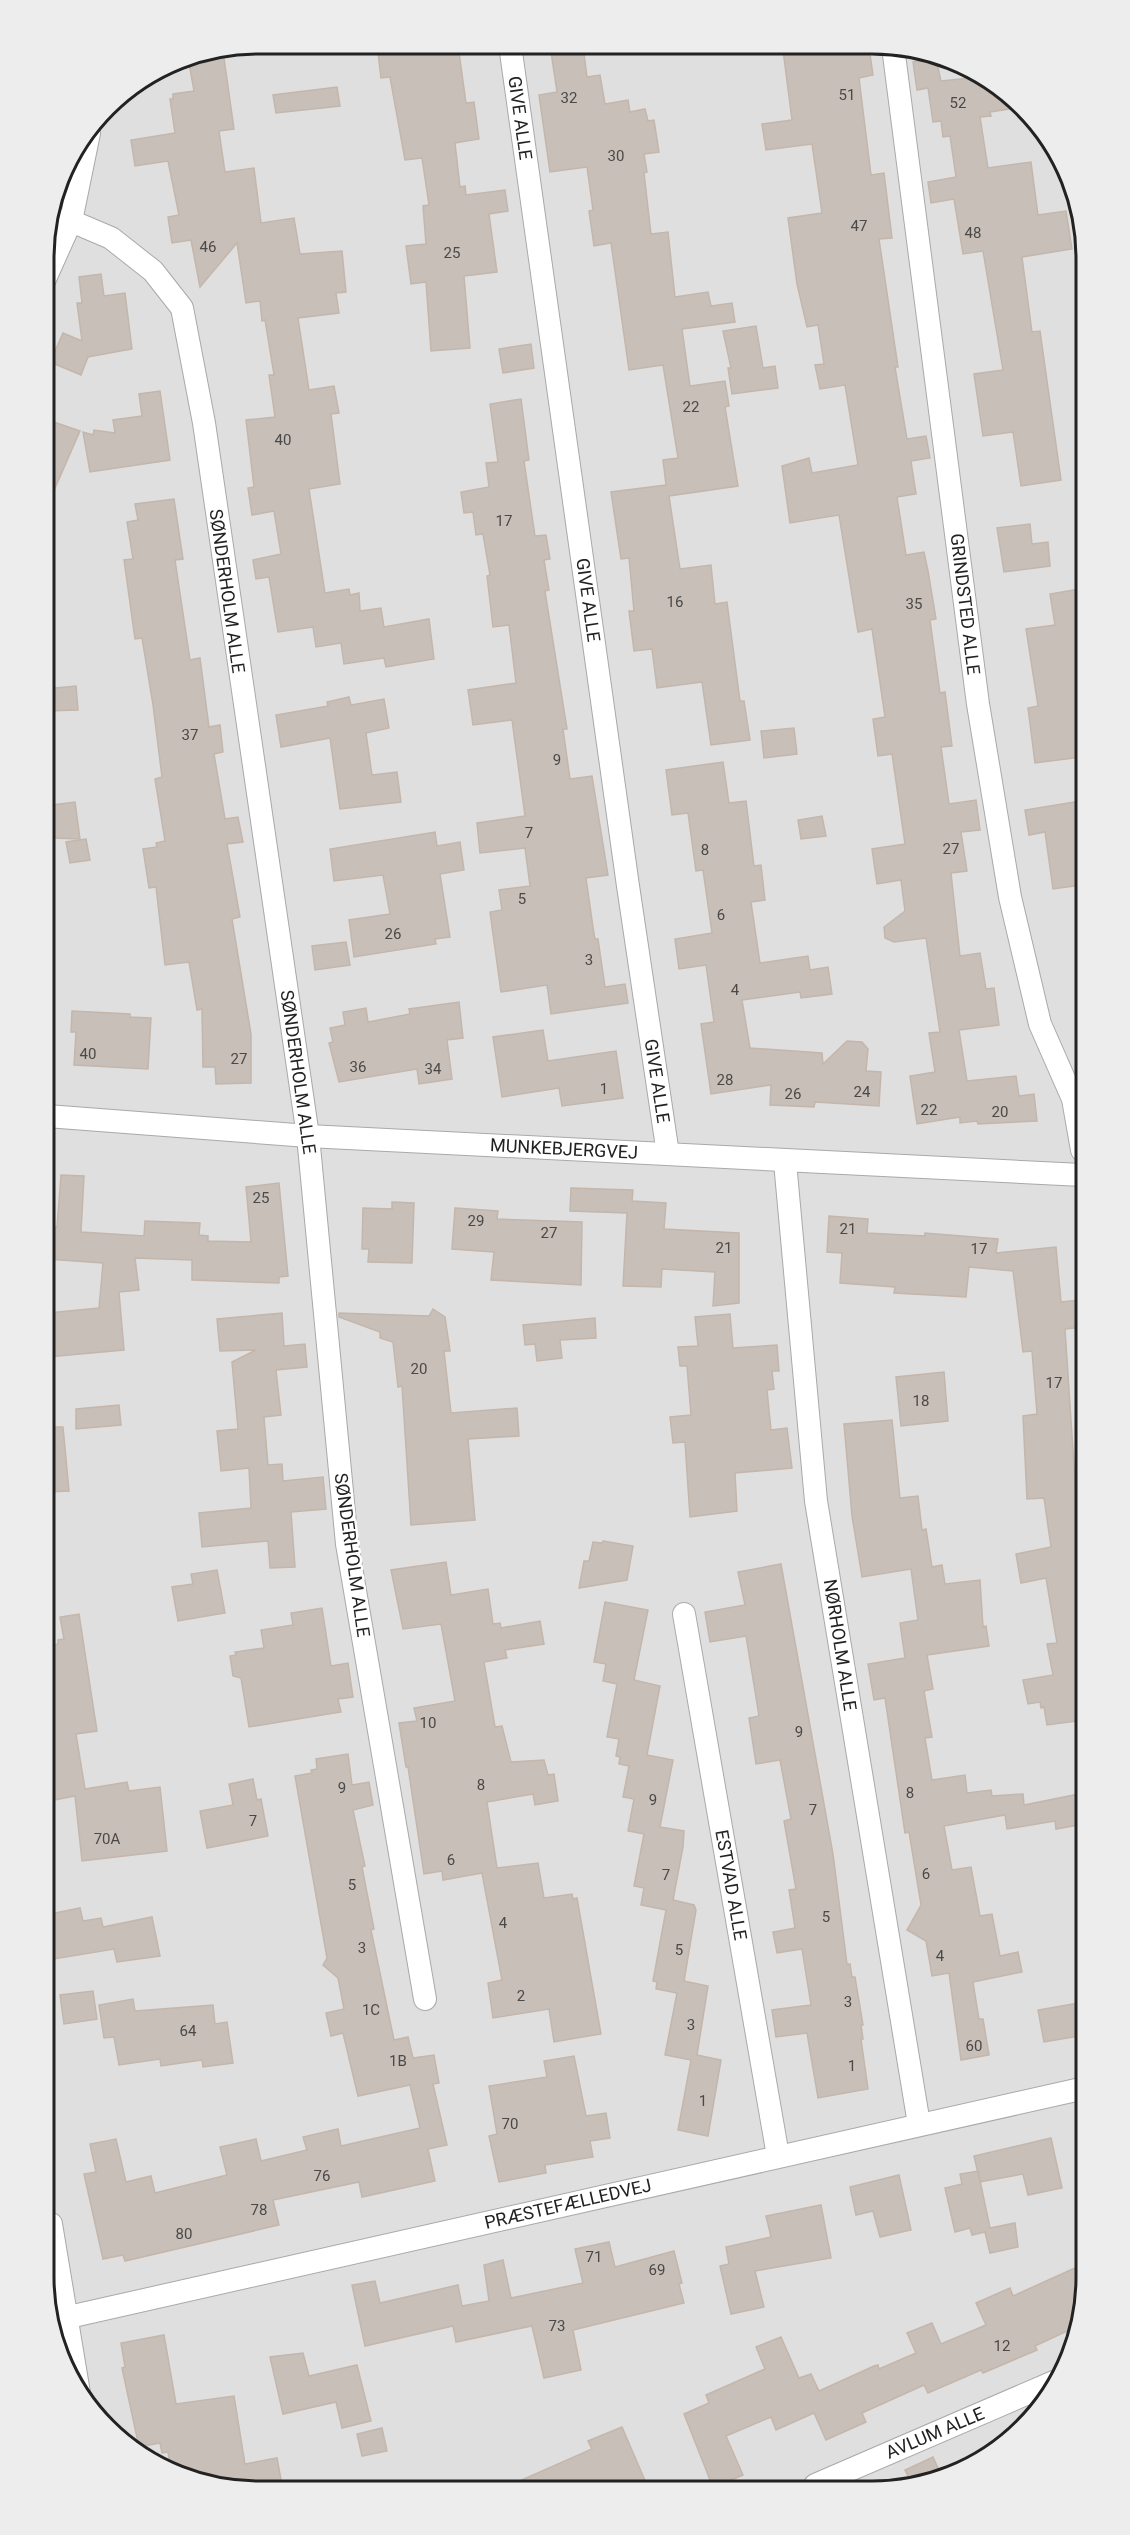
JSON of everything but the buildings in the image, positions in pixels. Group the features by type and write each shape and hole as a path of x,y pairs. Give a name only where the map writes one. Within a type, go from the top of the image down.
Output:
{"street":[{"name":"GIVE ALLE","path":"511,54 668,1154"},
{"name":"GRINDSTED ALLE","path":"894,56 978,704 1010,897 1040,1024 1073,1099 1076,1116"},
{"path":"55,241 82,155"},
{"name":"SØNDERHOLM ALLE","path":"60,220 111,238 153,271 182,308 204,423 308,1136 347,1544 425,1999"},
{"name":"MUNKEBJERGVEJ","path":"54,1117 308,1136 1076,1176"},
{"name":"NØRHOLM ALLE","path":"785,1162 816,1502 919,2124"},
{"name":"ESTVAD ALLE","path":"684,1614 778,2156"},
{"name":"PRÆSTEFÆLLEDVEJ","path":"59,2319 1076,2090"},
{"path":"54,2260 59,2319 65,2341"},
{"name":"AVLUM ALLE","path":"823,2481 1045,2386"}],"shaded area":[{"path":"258,54 872,54 911,58 950,70 974,81 1016,114 1049,156 1069,205 1076,258 1076,2290 1069,2330 1060,2355 1049,2379 1025,2411 996,2439 974,2454 925,2474 872,2481 258,2481 219,2477 168,2460 145,2447 124,2430 105,2411 81,2379 61,2330 54,2277 54,245 61,205 75,168 96,134 105,124 124,105 156,81 193,65 232,56"}]}
